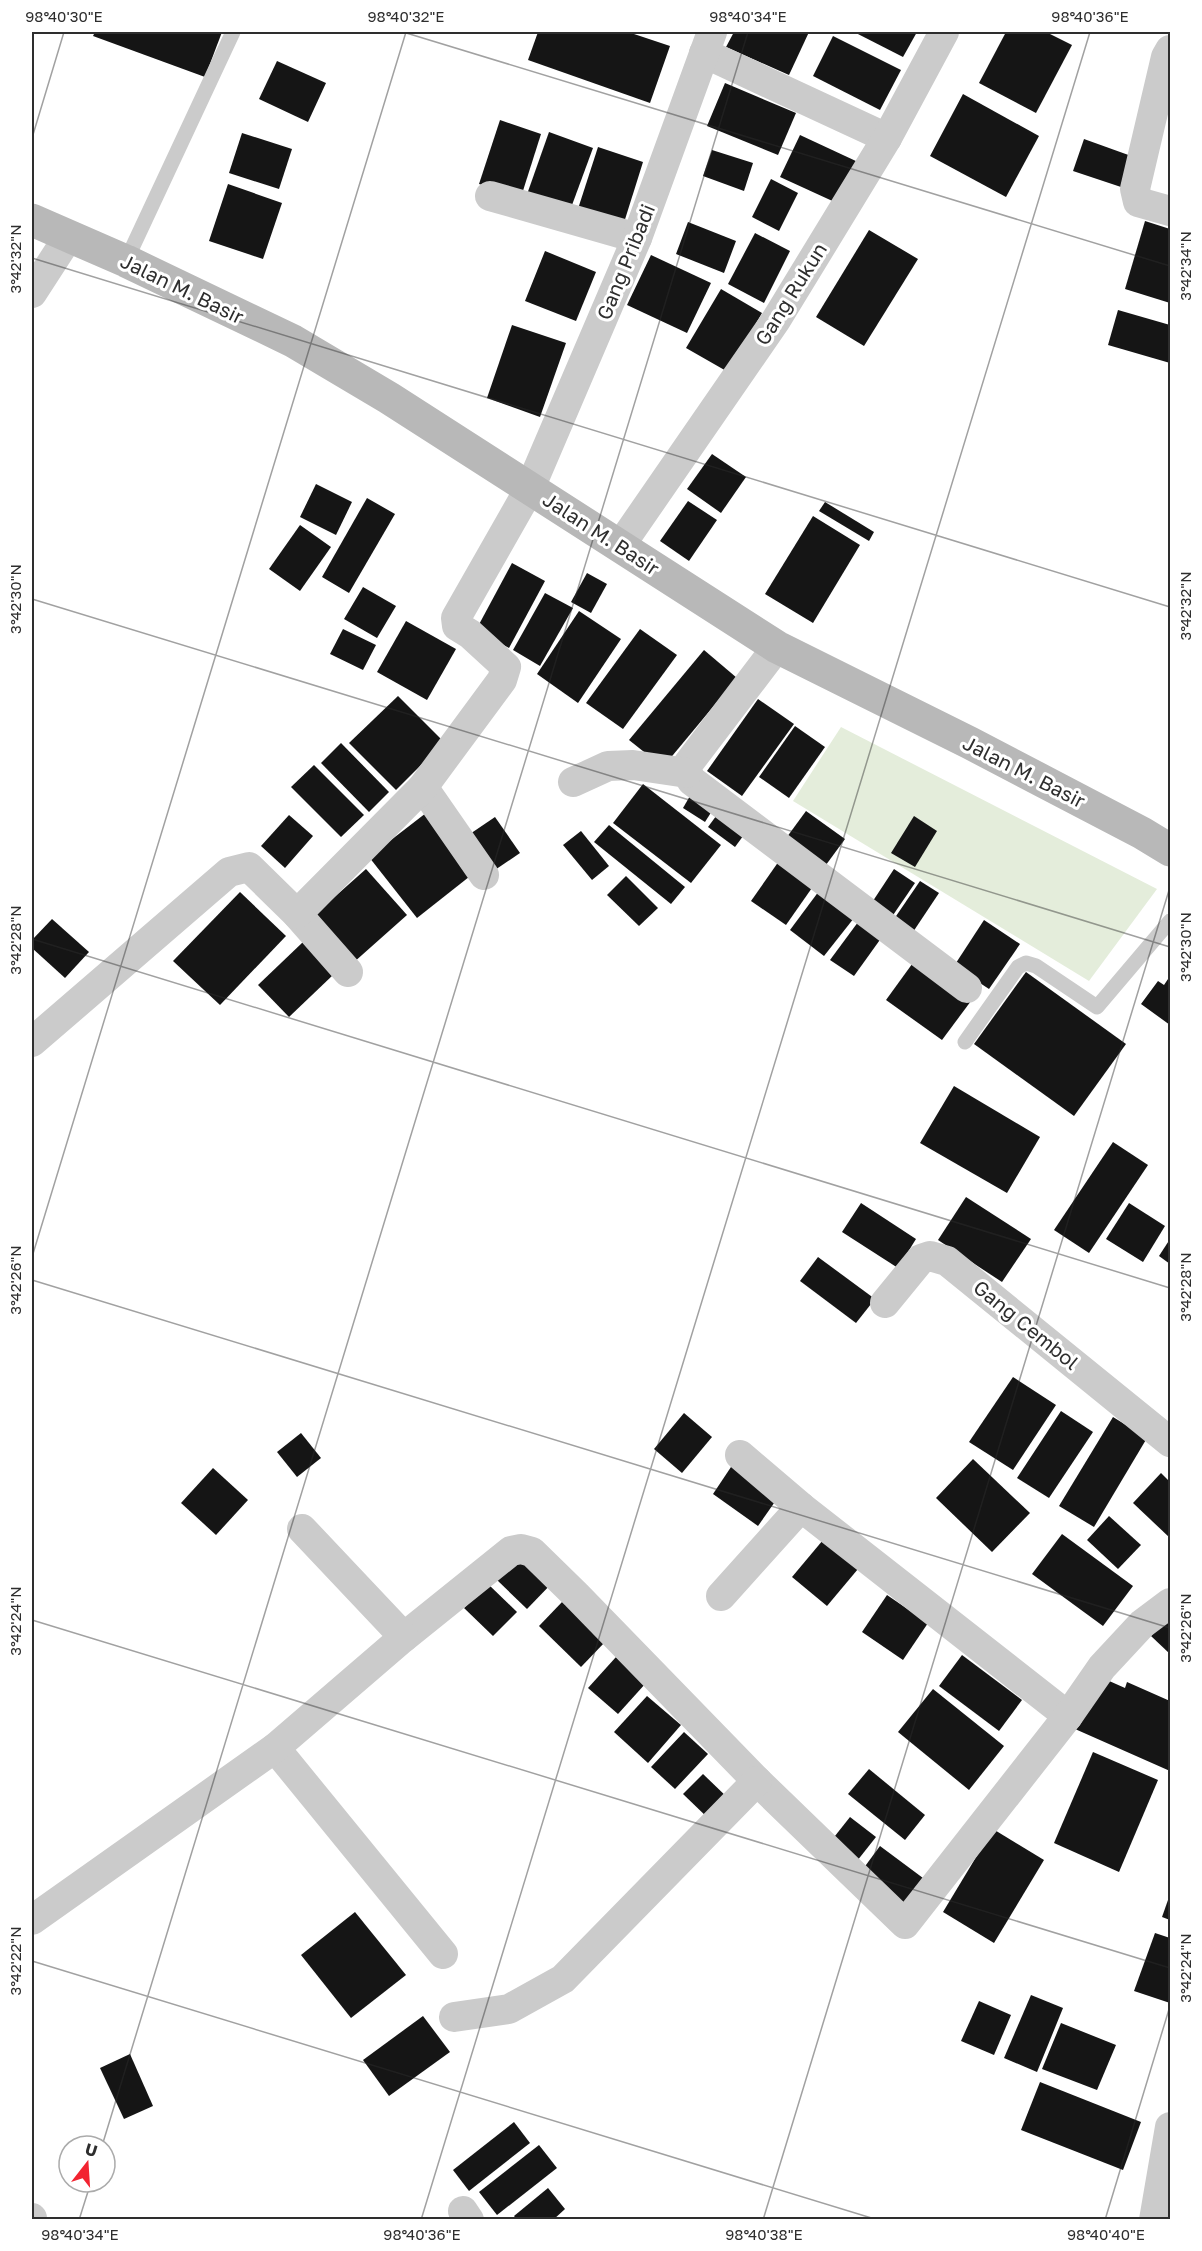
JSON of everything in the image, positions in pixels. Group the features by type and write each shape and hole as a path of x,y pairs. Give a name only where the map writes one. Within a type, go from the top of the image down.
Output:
{"main road":[{"name":"Jalan M. Basir","path":"32,220 126,261 292,341 389,398 777,647 970,743 1170,850"}],"street":[{"name":"Gang Rukun","path":"620,546 776,320 887,138 944,32"},
{"path":"708,42 887,138"},
{"name":"Gang Pribadi","path":"423,787 502,680 506,667 470,634 457,626 456,618 530,488 637,238 708,42"},
{"path":"1170,50 1166,57 1134,189 1138,202 1170,211"},
{"path":"490,196 637,238"},
{"path":"32,292 69,236"},
{"path":"777,647 688,764 687,772 692,781 966,988"},
{"path":"573,782 608,766 633,765 687,772"},
{"path":"297,914 423,787 484,875"},
{"path":"32,1042 229,872 249,867 297,914 348,972"},
{"name":"Gang Cembol","path":"885,1303 921,1259 930,1256 947,1261 1170,1442"},
{"path":"740,1455 801,1507 1068,1716"},
{"path":"721,1596 801,1507"},
{"path":"302,1529 404,1637"},
{"path":"32,1920 275,1748 404,1637 511,1551 521,1549 532,1552 757,1781 905,1924 1068,1716 1102,1667 1142,1624 1170,1603"},
{"path":"275,1748 443,1954"},
{"path":"454,2017 509,2009 563,1979 757,1781"},
{"path":"1154,2220 1170,2127"}],"lane":[{"path":"126,261 233,32"},
{"path":"965,1042 1018,967 1026,963 1036,966 1098,1006 1170,921"}],"green space":[{"path":"841,727 1157,889 1089,981 793,801"}],"building":[{"path":"95,32 222,32 205,77 93,36"},
{"path":"538,32 628,32 670,46 650,103 528,60"},
{"path":"734,32 809,32 789,75 726,47"},
{"path":"854,32 917,32 903,57"},
{"path":"1006,32 1046,32 1072,45 1036,113 979,83"},
{"path":"833,36 901,70 880,110 813,76"},
{"path":"277,61 326,83 308,122 259,99"},
{"path":"725,83 796,113 778,155 707,126"},
{"path":"963,94 1039,136 1006,197 930,156"},
{"path":"500,120 541,134 521,197 479,184"},
{"path":"549,132 593,148 568,216 525,200"},
{"path":"242,133 292,149 279,189 229,173"},
{"path":"800,135 858,162 839,204 780,177"},
{"path":"1084,139 1134,157 1124,188 1073,171"},
{"path":"598,147 643,162 622,229 576,215"},
{"path":"712,150 753,163 744,191 703,176"},
{"path":"771,179 798,193 779,231 752,217"},
{"path":"228,184 282,203 263,259 209,241"},
{"path":"1145,221 1170,229 1170,303 1125,289"},
{"path":"688,222 736,241 724,273 676,254"},
{"path":"869,230 918,259 864,346 816,317"},
{"path":"755,233 790,251 764,303 728,284"},
{"path":"545,251 596,272 576,321 525,301"},
{"path":"651,255 711,283 687,333 627,305"},
{"path":"721,289 762,313 728,372 686,348"},
{"path":"1118,310 1170,325 1170,363 1108,345"},
{"path":"512,325 566,343 540,417 487,398"},
{"path":"712,454 746,477 721,513 687,489"},
{"path":"316,484 352,502 336,535 300,517"},
{"path":"367,498 395,514 349,593 322,577"},
{"path":"688,501 717,520 689,561 660,541"},
{"path":"825,502 874,532 869,541 819,511"},
{"path":"813,516 860,545 813,623 765,594"},
{"path":"300,525 331,547 300,591 269,569"},
{"path":"512,563 545,581 509,648 476,630"},
{"path":"587,573 607,584 591,613 571,602"},
{"path":"363,587 396,606 377,638 344,619"},
{"path":"545,593 573,608 540,666 513,650"},
{"path":"579,611 621,639 578,703 537,674"},
{"path":"406,621 456,649 427,700 377,672"},
{"path":"343,629 376,645 363,670 330,654"},
{"path":"640,629 677,655 623,729 586,703"},
{"path":"704,650 737,678 663,767 629,740"},
{"path":"398,696 444,742 396,790 349,743"},
{"path":"758,699 794,724 742,796 707,771"},
{"path":"795,726 825,747 789,798 759,777"},
{"path":"341,743 389,792 369,812 321,763"},
{"path":"314,765 364,815 341,837 291,787"},
{"path":"643,784 721,845 691,883 613,823"},
{"path":"694,789 717,803 705,822 683,808"},
{"path":"722,808 749,828 735,847 708,827"},
{"path":"806,811 845,839 823,869 784,841"},
{"path":"426,813 474,873 417,918 369,857"},
{"path":"289,815 313,836 285,868 261,846"},
{"path":"914,816 937,831 915,867 891,853"},
{"path":"495,817 520,853 489,874 464,838"},
{"path":"609,825 685,887 671,904 594,842"},
{"path":"581,831 609,866 592,880 563,845"},
{"path":"779,861 814,885 786,925 751,901"},
{"path":"366,869 407,915 353,963 312,917"},
{"path":"894,869 915,883 889,921 869,907"},
{"path":"626,876 658,908 639,926 607,895"},
{"path":"920,881 939,893 911,935 892,922"},
{"path":"819,891 854,918 824,956 790,930"},
{"path":"240,892 286,936 220,1005 173,961"},
{"path":"864,914 887,930 854,976 830,960"},
{"path":"52,919 89,952 65,978 32,948 32,940"},
{"path":"984,920 1020,944 989,989 954,966"},
{"path":"303,942 333,975 289,1017 258,985"},
{"path":"915,960 971,1001 942,1040 886,1000"},
{"path":"1026,972 1126,1044 1074,1116 974,1044"},
{"path":"1170,976 1170,1025 1141,1004 1158,981 1164,985"},
{"path":"954,1086 1040,1137 1007,1193 920,1143"},
{"path":"1113,1142 1148,1165 1089,1253 1054,1230"},
{"path":"966,1197 1031,1239 1002,1282 938,1240"},
{"path":"861,1203 916,1239 898,1268 842,1232"},
{"path":"1129,1203 1165,1226 1143,1262 1106,1239"},
{"path":"1170,1239 1170,1264 1159,1256"},
{"path":"818,1257 875,1299 856,1323 800,1281"},
{"path":"1013,1377 1056,1405 1013,1470 969,1442"},
{"path":"1061,1411 1093,1432 1049,1498 1017,1478"},
{"path":"684,1413 712,1437 682,1473 654,1449"},
{"path":"1113,1417 1147,1438 1094,1527 1059,1506"},
{"path":"301,1433 321,1458 297,1477 277,1452"},
{"path":"973,1459 1030,1513 992,1552 936,1498"},
{"path":"733,1464 779,1496 758,1526 713,1494"},
{"path":"213,1468 248,1500 216,1535 181,1503"},
{"path":"1161,1473 1170,1482 1170,1538 1133,1503"},
{"path":"1109,1516 1141,1545 1118,1569 1087,1540"},
{"path":"1062,1534 1133,1586 1103,1626 1032,1574"},
{"path":"823,1540 858,1569 827,1606 792,1577"},
{"path":"526,1551 555,1580 527,1609 497,1580"},
{"path":"488,1584 517,1612 493,1636 464,1608"},
{"path":"887,1595 928,1623 903,1660 862,1632"},
{"path":"563,1601 605,1642 581,1667 539,1626"},
{"path":"1170,1615 1170,1654 1151,1636"},
{"path":"962,1655 1022,1700 999,1731 939,1686"},
{"path":"616,1657 646,1683 618,1714 588,1688"},
{"path":"1098,1676 1125,1688 1127,1682 1170,1701 1170,1771 1075,1729"},
{"path":"933,1689 1004,1746 969,1790 898,1732"},
{"path":"647,1696 681,1725 648,1763 614,1732"},
{"path":"684,1732 708,1754 675,1789 651,1767"},
{"path":"1093,1752 1158,1780 1119,1872 1054,1843"},
{"path":"869,1769 925,1815 905,1840 848,1794"},
{"path":"703,1774 730,1800 710,1820 683,1794"},
{"path":"850,1817 876,1837 857,1861 831,1841"},
{"path":"993,1829 1044,1860 994,1943 943,1912"},
{"path":"880,1846 927,1881 906,1908 860,1873"},
{"path":"1168,1900 1170,1901 1170,1920 1162,1917"},
{"path":"355,1912 406,1975 351,2018 301,1955"},
{"path":"1155,1933 1170,1938 1170,2003 1134,1991"},
{"path":"1031,1995 1063,2008 1037,2072 1004,2058"},
{"path":"979,2001 1011,2015 994,2055 961,2041"},
{"path":"423,2016 450,2052 389,2096 363,2060"},
{"path":"1061,2023 1116,2045 1097,2090 1042,2069"},
{"path":"130,2054 153,2106 124,2119 100,2068"},
{"path":"1040,2082 1141,2122 1123,2170 1021,2130"},
{"path":"514,2122 530,2143 469,2191 453,2170"},
{"path":"539,2145 557,2168 497,2215 479,2192"},
{"path":"548,2188 565,2209 553,2220 517,2220 514,2216"}]}
